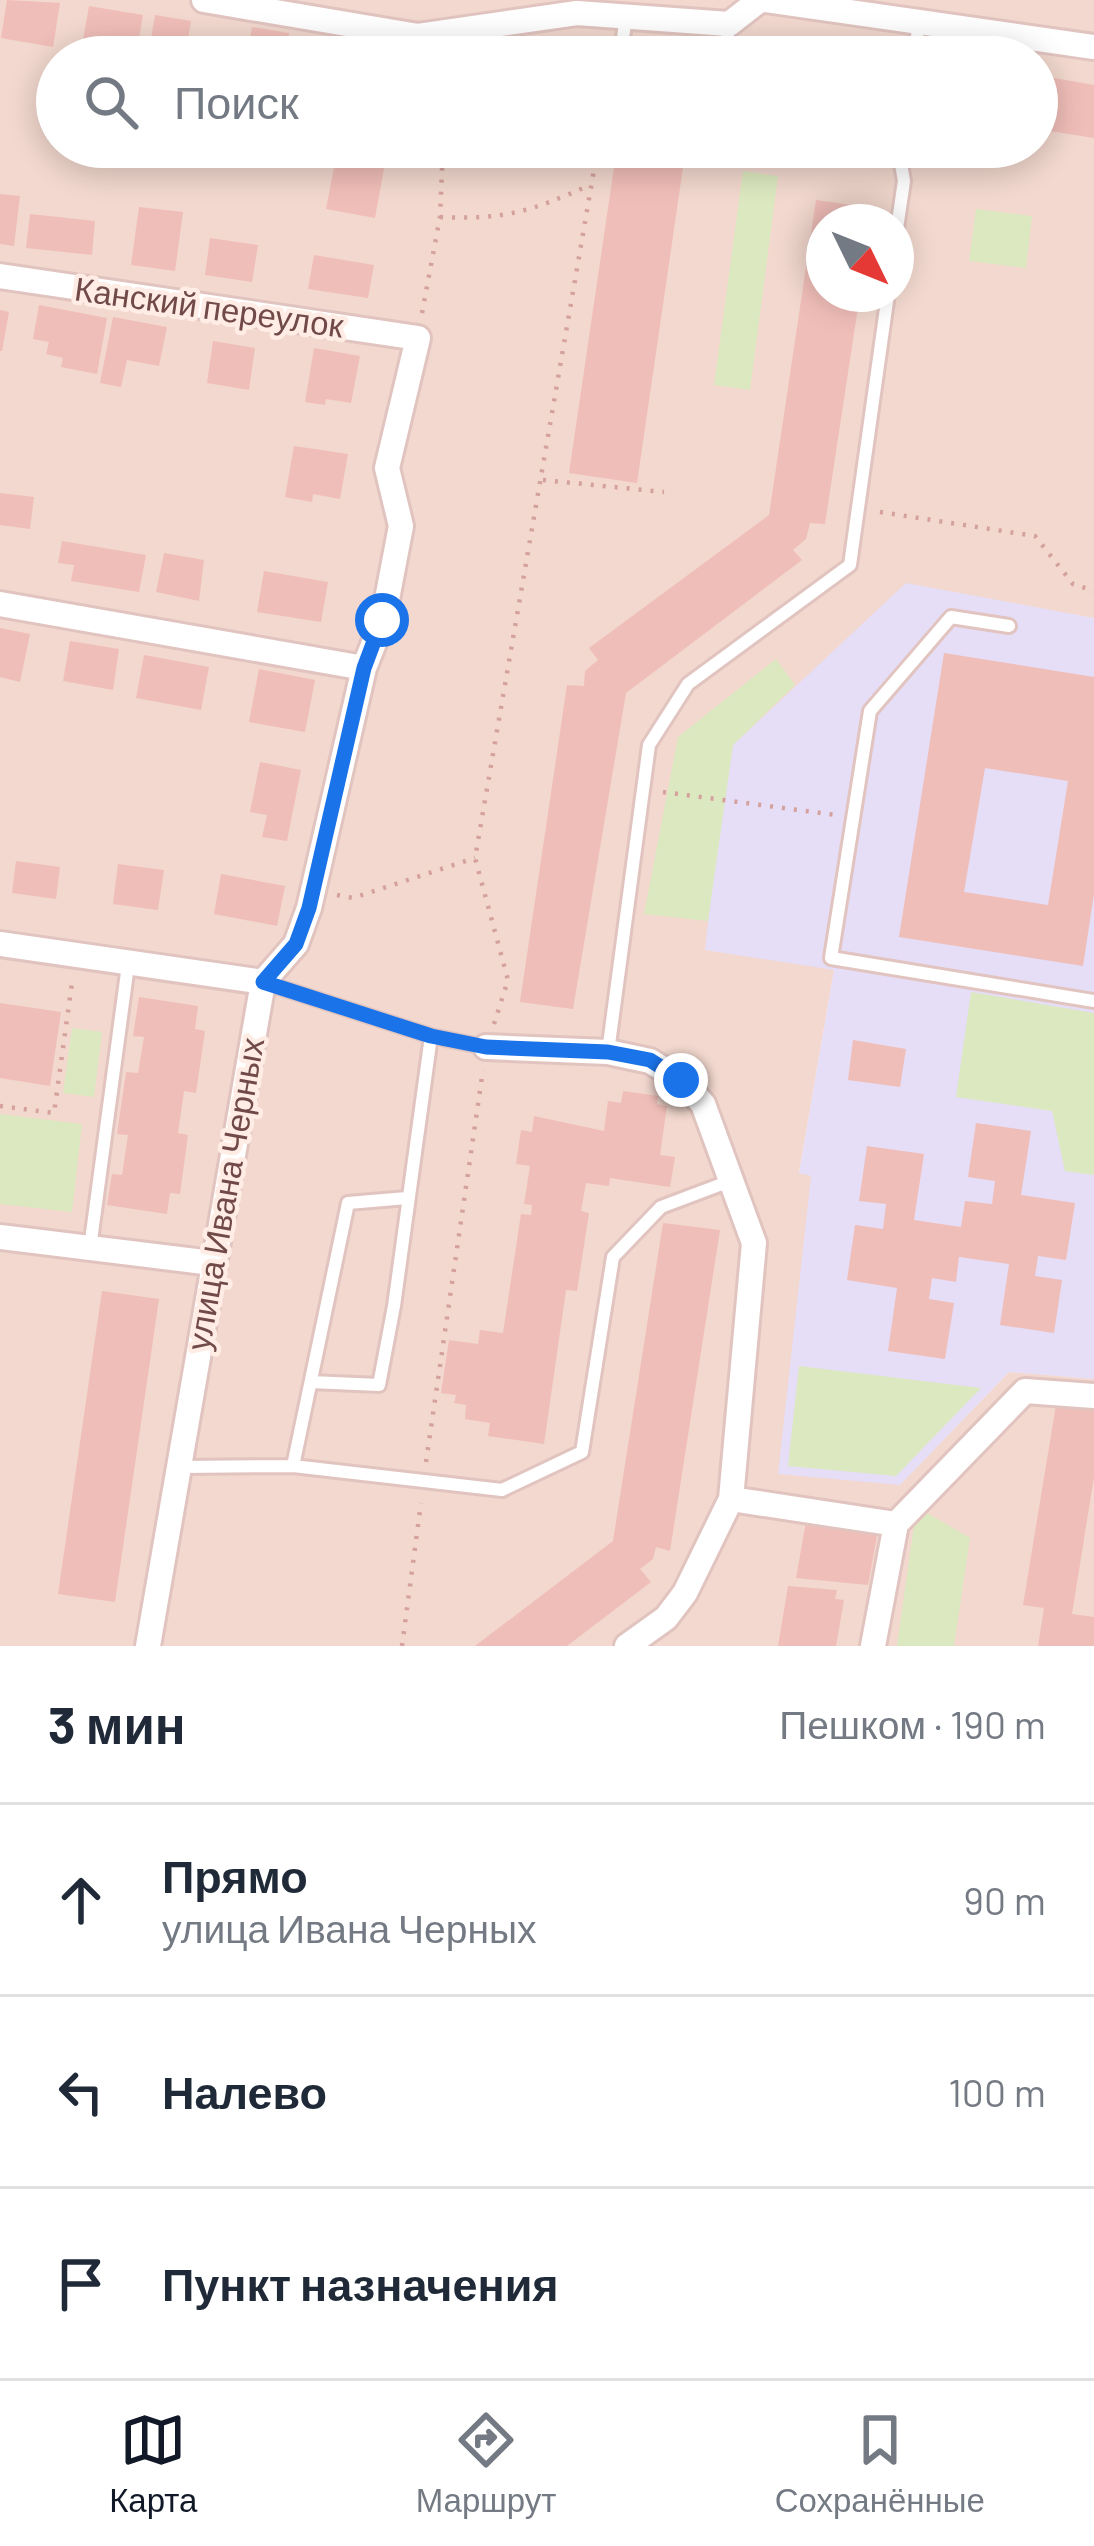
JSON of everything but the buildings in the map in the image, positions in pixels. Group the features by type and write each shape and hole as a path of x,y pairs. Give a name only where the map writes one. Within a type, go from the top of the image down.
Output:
{"street":[{"path":"204,0 418,36 575,6 626,16 729,24 763,0 1014,36"},
{"path":"1058,42 1094,47"},
{"name":"Канский переулок","path":"0,276 418,338"},
{"name":"улица Ивана Черных","path":"148,1646 263,982 296,944 313,891 364,668 382,620 401,526 387,468 418,338"},
{"path":"0,604 364,668"},
{"path":"0,944 263,982"},
{"path":"486,1047 608,1052 650,1060 681,1080 703,1105 754,1243 731,1499 685,1593 666,1618 627,1646"},
{"path":"0,1237 212,1263"},
{"path":"873,1646 896,1524 1024,1390 1094,1396"},
{"path":"731,1499 896,1524"}],"lane":[{"path":"623,36 626,16"},
{"path":"918,36 920,23"},
{"path":"728,36 729,24"},
{"path":"901,204 902,168"},
{"path":"608,1052 649,745 688,684 850,565 885,312"},
{"path":"1009,626 951,617 871,712 831,958 1094,1001"},
{"path":"90,1248 128,965"},
{"path":"263,982 431,1036 486,1047"},
{"path":"311,1382 380,1385 431,1036"},
{"path":"177,1467 293,1466 502,1490 581,1451 613,1257 661,1207 732,1180"},
{"path":"293,1466 348,1203 407,1198"}],"path":[{"path":"418,338 440,217 442,168"},
{"path":"403,1646 486,1047 508,980 475,858 595,168"},
{"path":"440,217 491,220 546,205 592,185"},
{"path":"543,480 664,492"},
{"path":"858,508 1035,536 1073,584 1094,591"},
{"path":"643,790 854,817"},
{"path":"313,891 353,898 475,858"},
{"path":"0,1106 54,1113 76,956"}],"shaded area":[{"path":"0,0 1094,0 1094,618 906,584 705,949 834,969 799,1172 811,1175 900,1485 1009,1372 1094,1379 1094,1646 0,1646"},
{"path":"906,583 1094,618 1094,1379 1009,1372 900,1485 778,1474 811,1176 799,1173 834,970 705,950 733,745"}],"green space":[{"path":"743,171 778,176 750,390 714,385"},
{"path":"976,209 1032,216 1026,268 969,261"},
{"path":"776,659 795,685 733,745 708,921 644,914 678,737"},
{"path":"971,992 1094,1013 1094,1175 1065,1171 1052,1111 956,1097"},
{"path":"72,1028 102,1032 94,1097 63,1093"},
{"path":"0,1114 82,1124 72,1212 0,1204"},
{"path":"799,1366 981,1388 896,1476 788,1466"},
{"path":"922,1510 970,1538 954,1646 897,1646 914,1525"}],"route":[{"path":"382,620 364,668 309,908 296,944 263,982 431,1036 486,1047 608,1052 650,1060 681,1080"}]}
